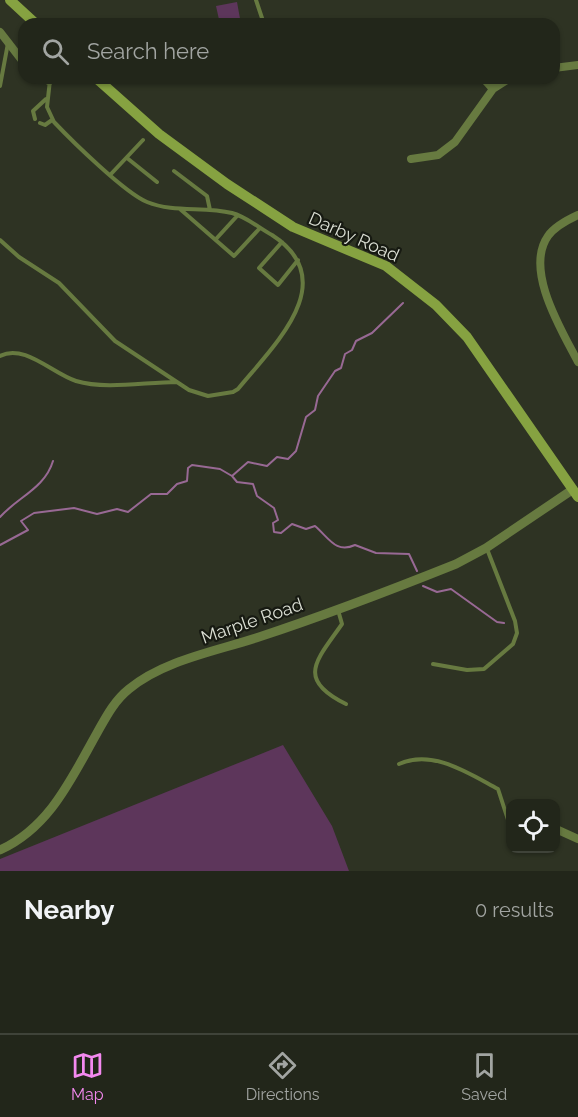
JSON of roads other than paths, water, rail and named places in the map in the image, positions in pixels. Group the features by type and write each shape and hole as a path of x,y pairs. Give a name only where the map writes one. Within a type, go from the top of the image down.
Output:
{"main road":[{"path":"10,0 30,18"},
{"name":"Darby Road","path":"103,84 159,134 227,184 293,227 386,266 436,305 467,337 575,493"}],"street":[{"path":"0,32 18,55"},
{"path":"560,67 578,65"},
{"path":"488,84 493,89"},
{"path":"411,159 438,155 455,142 493,89 501,84"},
{"path":"578,215 560,224 547,237 539,275 562,332 578,362"},
{"name":"Marple Road","path":"0,850 22,838 47,815 67,787 112,708 129,689 166,668 338,609 456,564 575,493"},
{"path":"560,831 578,839"}],"lane":[{"path":"256,0 262,18"},
{"path":"0,86 8,42"},
{"path":"0,240 59,283 115,341 189,390 208,396 233,392 238,388 291,320 303,284 298,259 282,242 238,215 180,208 144,200 111,174 53,119 47,98 49,84"},
{"path":"35,119 33,111 47,98"},
{"path":"40,123 45,125 53,119"},
{"path":"111,174 143,140"},
{"path":"127,158 157,182"},
{"path":"174,171 207,196 210,210"},
{"path":"180,208 234,256 260,228"},
{"path":"216,239 238,215"},
{"path":"282,242 259,268 278,285 298,259"},
{"path":"0,356 11,352 24,355 61,375 91,384 178,382"},
{"path":"433,664 467,670 484,669 513,644 517,633 515,621 486,548"},
{"path":"338,609 342,624 316,664 315,676 321,690 346,704"},
{"path":"399,764 409,760 430,758 468,772 498,789 506,814"}],"waterway":[{"path":"0,545 28,530 21,521 34,513 74,508 97,514 117,509 128,512 151,494 167,494 177,484 187,481 188,468 192,465 220,469 232,476 248,462 267,466 277,457 288,459 296,451 306,417 315,410 318,396 335,371 341,368 345,354 352,350 356,341 372,333 403,303"},
{"path":"0,517 44,478 53,461"},
{"path":"232,476 237,482 253,484 257,496 274,508 278,520 273,523 274,532 281,533 292,524 306,529 315,526 329,540 343,548 355,545 376,553 409,554 417,571"},
{"path":"423,586 437,592 451,589 497,622 504,623"}]}
